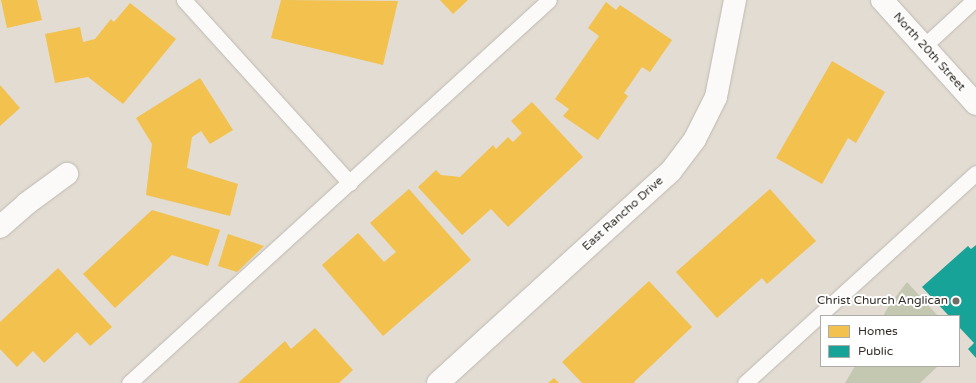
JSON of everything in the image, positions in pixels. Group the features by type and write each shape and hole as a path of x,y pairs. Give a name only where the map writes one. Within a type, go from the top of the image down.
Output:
{"street":[{"name":"East Rancho Drive","path":"438,383 671,171 695,139 716,97 735,0"},
{"name":"North 20th Street","path":"882,0 976,104"},
{"path":"0,227 26,204 67,174"}],"lane":[{"path":"184,0 350,183"},
{"path":"129,383 549,0"},
{"path":"924,46 974,0"},
{"path":"745,383 976,173"}],"green space":[{"path":"907,282 937,315 884,315"},
{"path":"854,367 937,367 920,383 845,383"}],"building: Homes":[{"path":"1,0 37,0 42,20 7,28"},
{"path":"281,0 398,1 383,65 271,38"},
{"path":"440,0 468,0 453,14"},
{"path":"606,2 616,10 620,5 672,40 650,72 642,67 624,93 628,96 598,140 563,116 569,109 555,99 599,36 588,28"},
{"path":"130,3 176,39 123,104 88,77 55,83 45,34 80,27 83,42 95,39 111,19 114,22"},
{"path":"832,61 885,92 856,143 848,138 822,184 776,158"},
{"path":"200,78 233,130 210,144 201,131 192,137 187,168 238,184 230,216 146,195 152,144 136,118"},
{"path":"0,85 20,108 0,126"},
{"path":"532,102 583,157 508,227 491,209 462,235 418,187 436,170 441,175 460,177 493,145 496,149 508,137 513,142 522,133 511,121"},
{"path":"409,189 471,260 383,336 322,265 358,233 384,262 396,252 370,223"},
{"path":"770,189 816,241 767,284 762,278 717,318 676,272"},
{"path":"152,210 220,230 208,266 172,255 115,308 83,274"},
{"path":"228,234 264,246 237,272 218,266"},
{"path":"58,268 112,327 90,346 77,332 44,363 33,351 17,367 0,349 0,322"},
{"path":"649,281 692,327 634,382 635,383 582,383 562,362"},
{"path":"315,328 353,370 339,383 238,383 285,341 291,349"},
{"path":"554,378 559,383 548,383"}],"building: Public":[{"name":"Christ Church Anglican","path":"976,245 976,358 968,349 974,343 960,328 960,315 948,315 922,287 968,246 971,249"}],"place":[{"name":"Christ Church Anglican","path":"956,301"}]}
